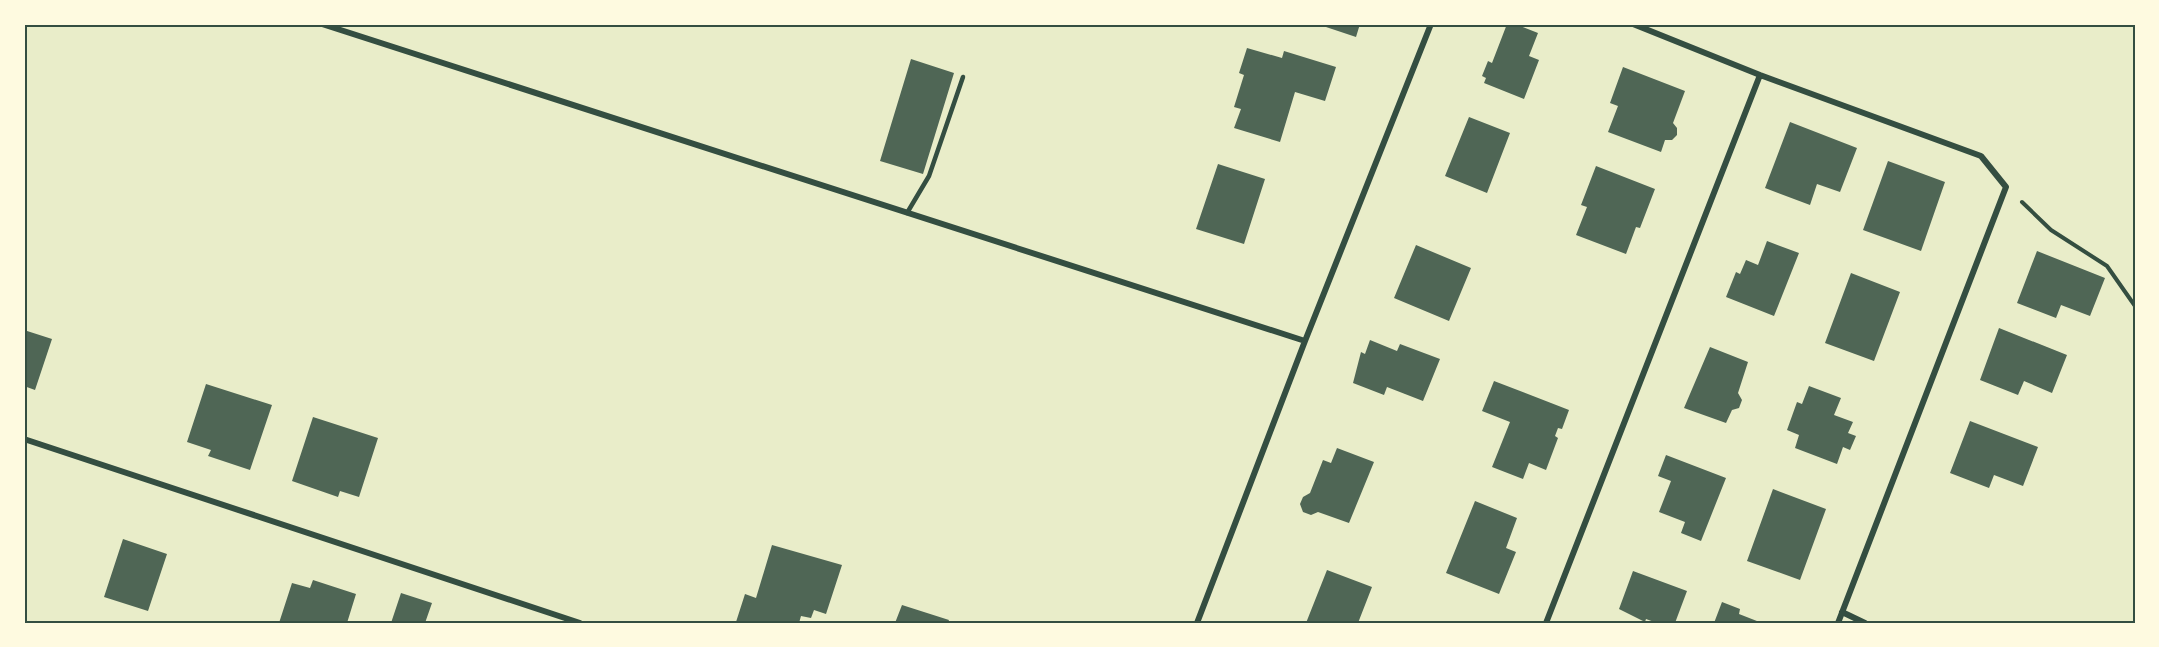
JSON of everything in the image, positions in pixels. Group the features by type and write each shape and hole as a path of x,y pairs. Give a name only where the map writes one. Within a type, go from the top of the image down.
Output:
{"street":[{"path":"322,24 1305,341"},
{"path":"1197,623 1305,341 1431,24"},
{"path":"1633,24 1760,75 1981,156 2006,187 1838,623"},
{"path":"1546,623 1760,75"},
{"path":"24,439 580,623"},
{"path":"1842,612 1865,623"}],"lane":[{"path":"907,213 929,176 963,77"}],"path":[{"path":"2006,187 2051,230 2107,266 2135,306"}],"building":[{"path":"1317,24 1360,24 1356,37"},
{"path":"1507,24 1515,24 1538,33 1529,56 1539,60 1524,99 1484,83 1486,78 1482,76 1488,61 1492,63"},
{"path":"1247,48 1282,58 1284,51 1336,67 1325,101 1295,92 1280,142 1234,128 1241,109 1234,107 1244,75 1239,73"},
{"path":"911,59 954,73 923,174 880,161"},
{"path":"1623,67 1685,91 1673,123 1677,128 1677,135 1672,140 1665,140 1661,152 1608,132 1618,106 1610,103"},
{"path":"1469,117 1510,133 1487,193 1445,176"},
{"path":"1790,122 1857,148 1840,192 1817,184 1810,205 1765,188"},
{"path":"1888,161 1945,182 1921,251 1863,230"},
{"path":"1218,164 1265,179 1244,244 1196,229"},
{"path":"1596,166 1655,189 1640,228 1636,227 1626,254 1576,235 1587,207 1581,205"},
{"path":"1767,241 1799,253 1774,316 1726,297 1736,272 1740,274 1746,260 1758,265"},
{"path":"1416,245 1471,268 1449,321 1394,298"},
{"path":"2037,251 2105,278 2090,316 2061,305 2056,318 2017,303"},
{"path":"1851,273 1900,292 1874,361 1825,343"},
{"path":"1999,328 2067,355 2052,393 2024,381 2018,395 1980,380"},
{"path":"24,330 52,339 35,390 24,386"},
{"path":"1370,340 1397,351 1400,344 1440,359 1423,401 1387,387 1384,395 1353,383 1361,352 1365,354"},
{"path":"1710,347 1748,362 1738,393 1742,400 1739,408 1732,410 1726,423 1684,408"},
{"path":"1494,381 1569,410 1562,429 1558,428 1555,436 1558,438 1546,470 1529,463 1523,479 1492,467 1510,422 1482,411"},
{"path":"206,384 272,405 250,470 208,456 211,450 187,442"},
{"path":"1809,386 1841,398 1834,415 1853,422 1848,433 1856,436 1850,450 1843,447 1837,464 1795,448 1799,435 1787,430 1797,402 1802,404"},
{"path":"313,417 378,438 359,497 340,491 338,497 292,481"},
{"path":"1970,421 2038,447 2023,486 1994,475 1989,488 1950,473"},
{"path":"1337,448 1374,462 1349,523 1318,512 1311,515 1303,512 1300,504 1303,497 1310,493 1323,460 1331,463"},
{"path":"1666,455 1726,478 1701,541 1681,533 1685,522 1659,512 1671,481 1658,476"},
{"path":"1773,489 1826,509 1800,580 1747,561"},
{"path":"1475,501 1517,518 1506,548 1516,552 1499,594 1446,573"},
{"path":"123,539 167,554 148,611 104,597"},
{"path":"772,545 842,565 826,614 814,610 811,618 801,616 799,623 736,622 745,594 756,598"},
{"path":"1327,570 1372,587 1358,623 1306,623"},
{"path":"1633,571 1687,591 1675,623 1657,623 1646,619 1645,622 1619,609"},
{"path":"313,580 356,594 347,623 279,623 292,583 310,588"},
{"path":"401,593 432,603 425,623 391,623"},
{"path":"1722,602 1740,609 1739,614 1762,623 1714,623"},
{"path":"902,605 949,620 948,623 895,623"}]}
